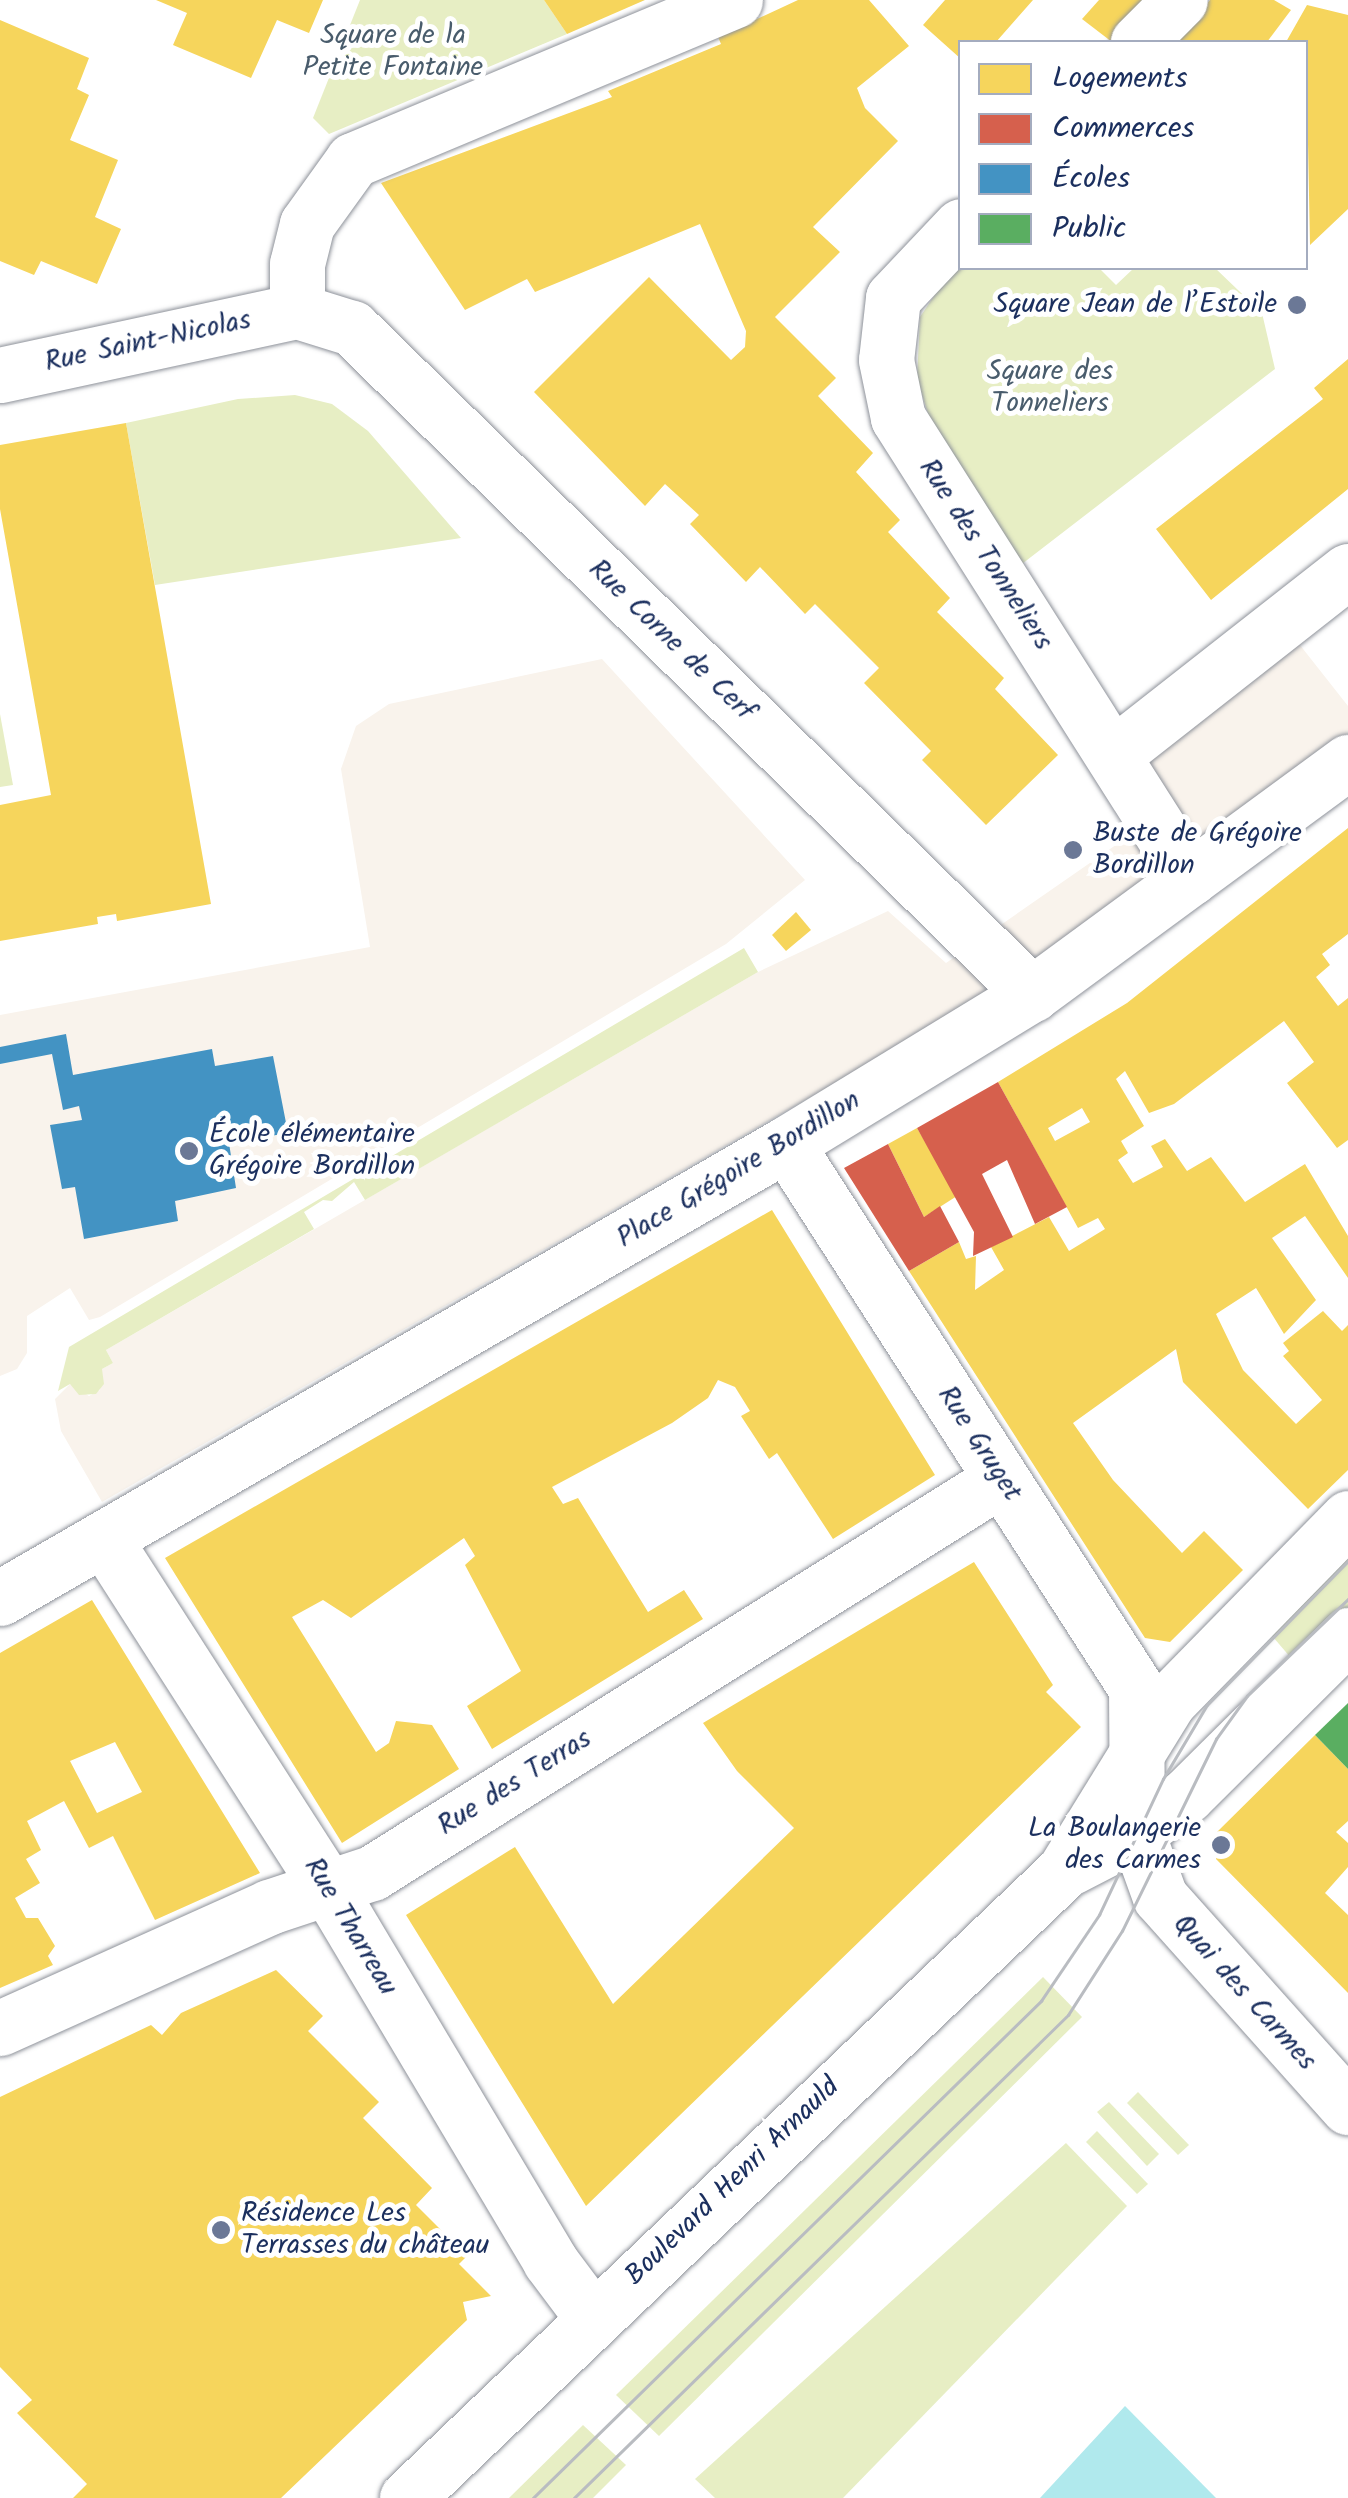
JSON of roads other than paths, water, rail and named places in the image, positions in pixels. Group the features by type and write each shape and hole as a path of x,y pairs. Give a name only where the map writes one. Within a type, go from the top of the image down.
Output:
{"street":[{"path":"297,312 297,264 307,224 353,160 735,0"},
{"path":"1140,40 1180,0"},
{"name":"Rue des Tonneliers","path":"958,228 894,298 886,327 890,392 898,418 1190,878"},
{"name":"Rue Saint-Nicolas","path":"0,374 297,312"},
{"name":"Rue Corne de Cerf","path":"297,312 352,328 1032,994"},
{"path":"1112,754 1348,571"},
{"name":"Place Grégoire Bordillon","path":"0,1598 786,1144 1032,994 1348,762"},
{"name":"Rue Gruget","path":"786,1144 1136,1688 1140,1754"},
{"name":"Rue des Terras","path":"0,2028 269,1907 372,1873 1001,1479"},
{"name":"Boulevard Henri Arnauld","path":"407,2498 592,2317 1064,1871 1140,1754 1169,1701 1210,1654 1348,1518"},
{"name":"Rue Tharreau","path":"104,1539 328,1888 550,2261 592,2317"},
{"name":"Boulevard Henri Arnauld","path":"1064,1871 1137,1833 1187,1795 1348,1636"},
{"name":"Quai des Carmes","path":"1140,1754 1137,1833 1160,1896 1348,2106"}],"water":[{"path":"1125,2406 1216,2498 1040,2498"}],"tram line":[{"path":"533,2498 1041,2001 1099,1915 1163,1779 1207,1705 1348,1561"},
{"path":"574,2498 1068,2015 1122,1931 1216,1739 1247,1696 1348,1599"}],"place":[{"name":"Square Jean de l’Estoile","path":"1297,305"},
{"name":"Buste de Grégoire Bordillon","path":"1073,850"},
{"name":"École élémentaire Grégoire Bordillon","path":"189,1151"},
{"name":"La Boulangerie des Carmes","path":"1221,1845"},
{"name":"Résidence Les Terrasses du château","path":"221,2230"}],"park label":[{"name":"Square de la Petite Fontaine","path":"393,52"},
{"name":"Square des Tonneliers","path":"1050,388"}]}
